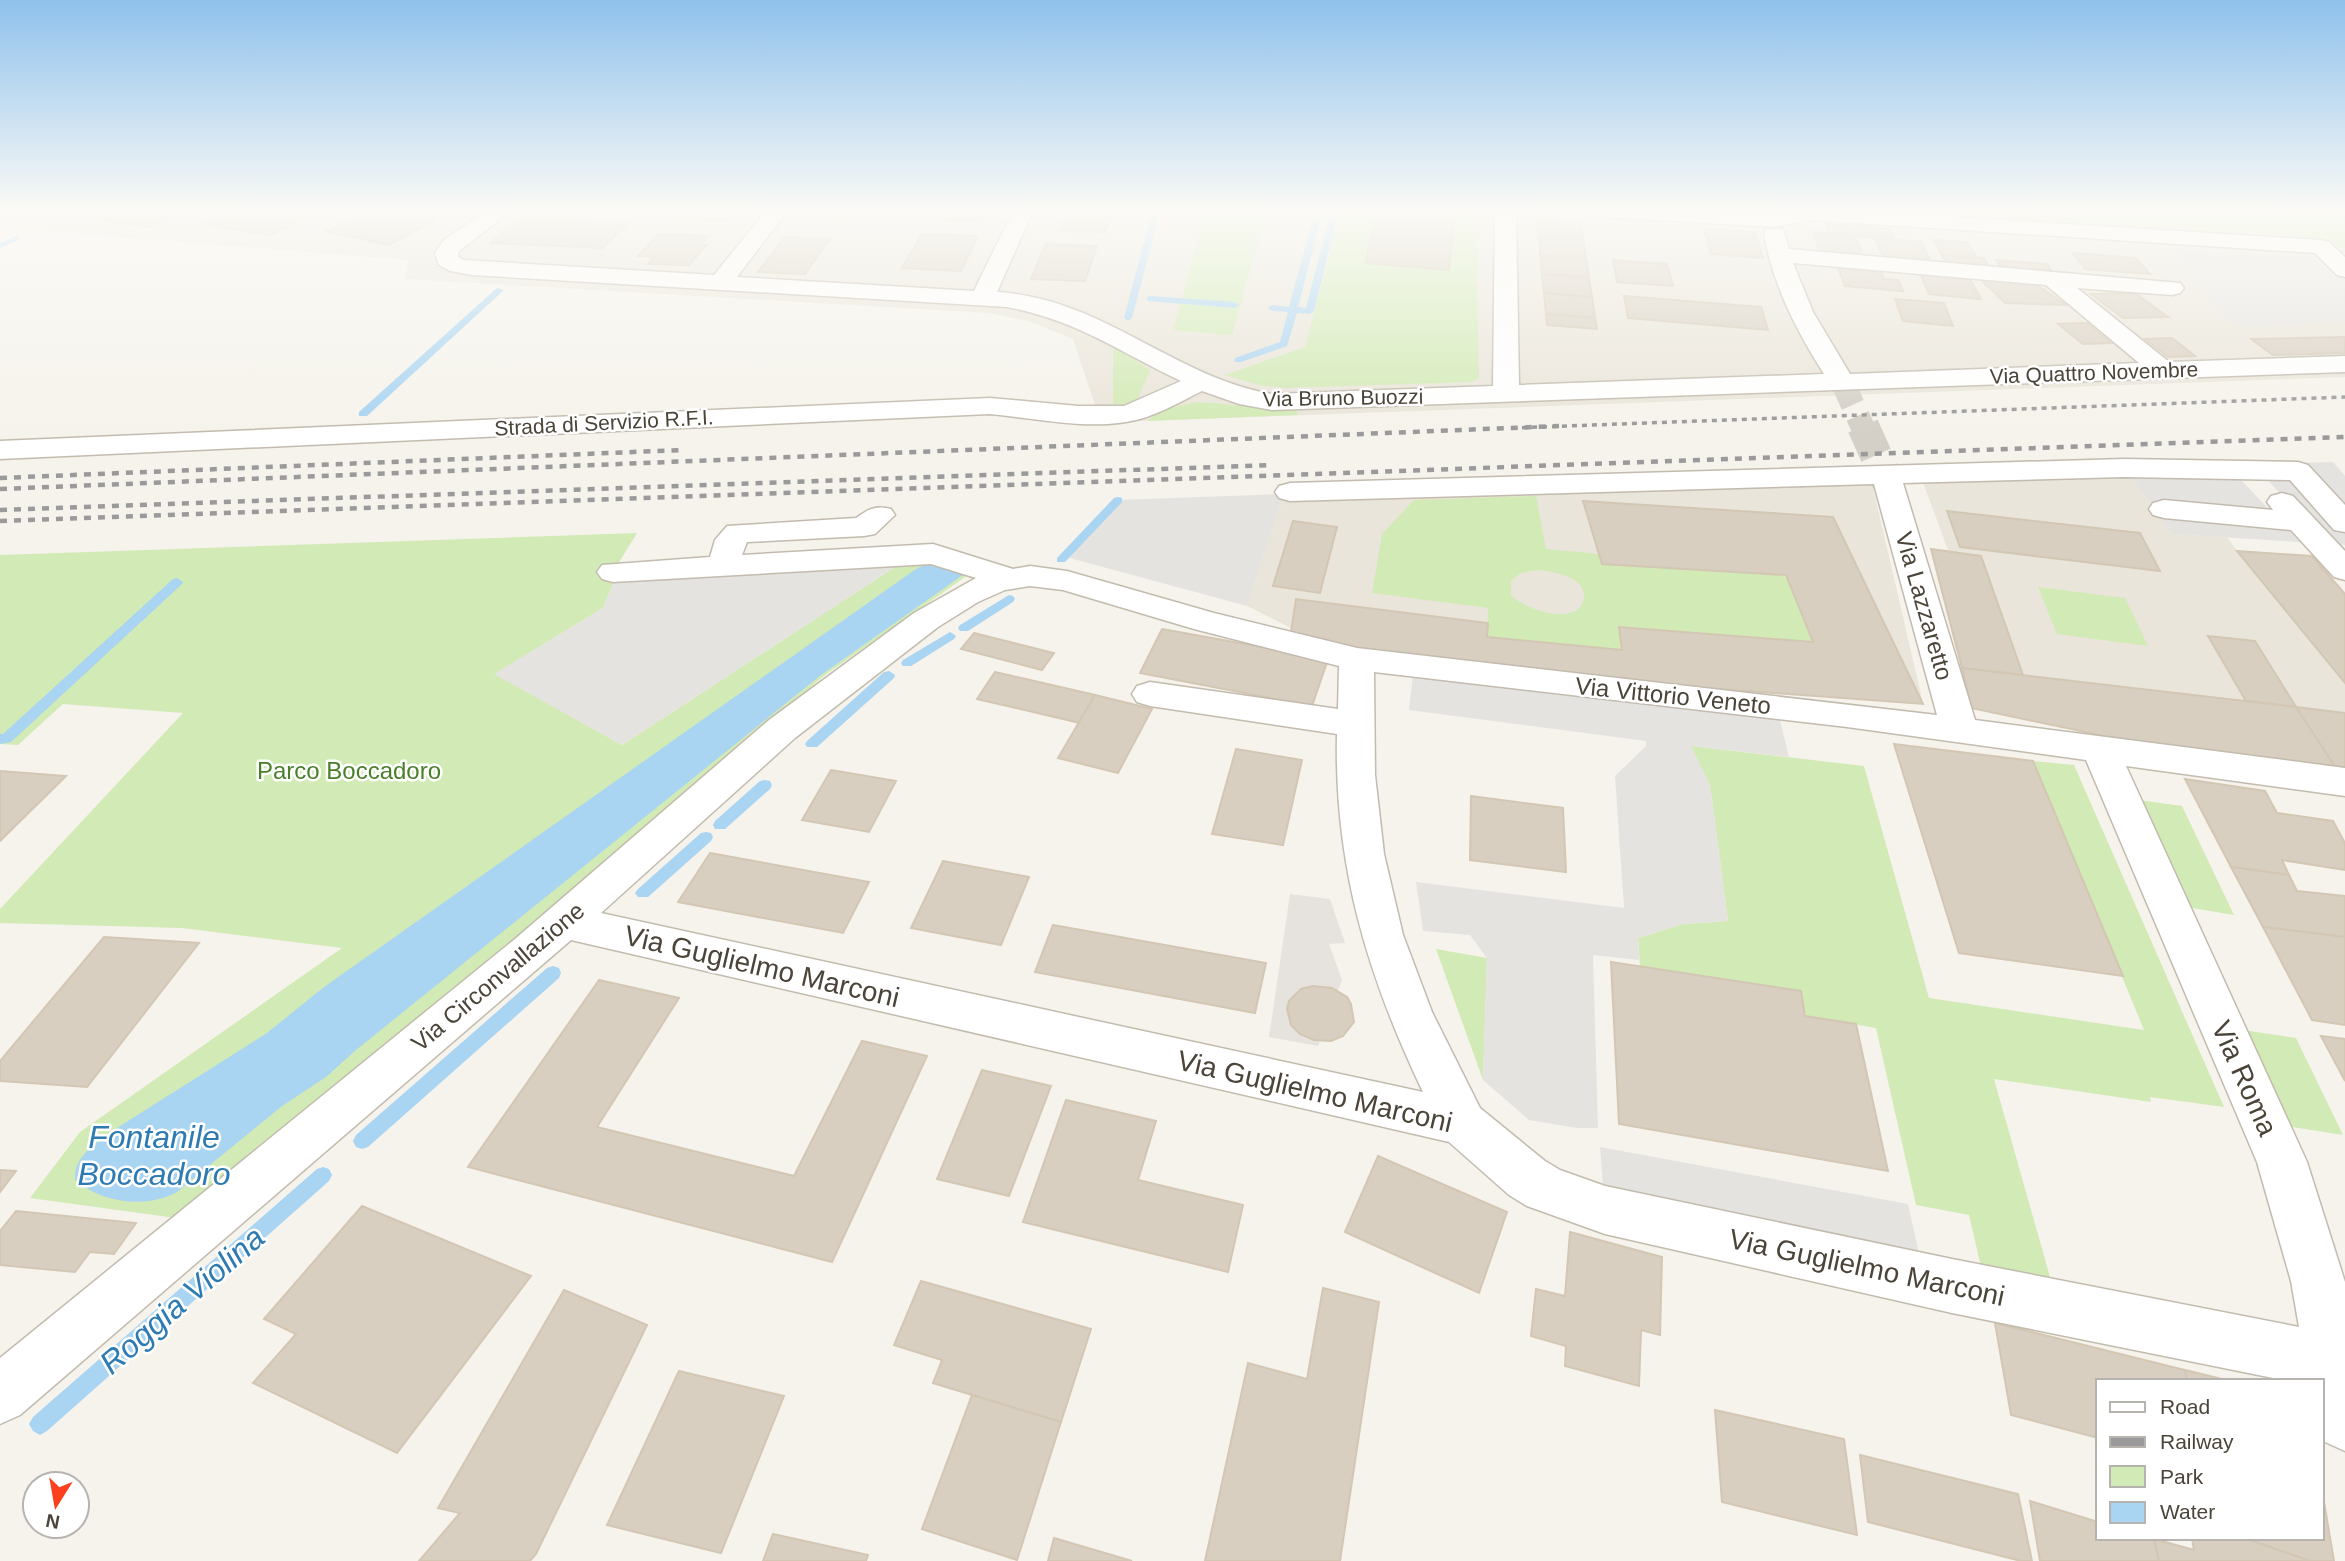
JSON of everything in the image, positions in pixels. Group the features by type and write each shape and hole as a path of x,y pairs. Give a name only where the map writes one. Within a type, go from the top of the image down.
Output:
{"street":[{"name":"Via Bruno Buozzi","path":"769,284 984,297 1035,306 1086,321 1201,382 1235,396 1272,402 1506,394"},
{"path":"984,297 990,284"},
{"path":"1505,284 1506,394"},
{"path":"1789,284 1823,353 1843,383"},
{"path":"2058,284 2164,371"},
{"path":"2117,284 2172,288"},
{"name":"Via Quattro Novembre","path":"1506,394 2345,364"},
{"name":"Strada di Servizio R.F.I.","path":"0,450 990,406 1120,414 1142,409 1201,382"},
{"path":"1290,492 2124,468 2298,471 2345,523"},
{"path":"2253,471 2320,533 2345,570"},
{"name":"Via Lazzaretto","path":"1888,482 1960,730"},
{"path":"2164,509 2320,533"},
{"path":"723,566 731,540 738,533 864,527 880,515"},
{"path":"613,572 933,554 1008,578"},
{"name":"Via Vittorio Veneto","path":"1008,578 1030,576 1067,581 1206,622 1357,659 1960,730 2345,782"},
{"name":"Via Circonvallazione","path":"0,1395 564,922 782,729 847,677 948,605 983,586 1008,578"},
{"path":"1357,659 1358,813 1379,927 1389,961 1430,1062 1464,1123"},
{"path":"1150,694 1356,724"},
{"name":"Via Roma","path":"2100,749 2282,1162 2318,1280 2345,1422"},
{"name":"Via Guglielmo Marconi","path":"564,922 1464,1123 1527,1178 1572,1200 1646,1220 2334,1362"}],"shaded area":[{"path":"488,284 2345,284 2345,377 1112,422 1093,409 1095,405 1073,339 1028,321 988,313"},
{"path":"2198,284 2345,284 2345,323 2232,325"},
{"path":"2333,462 2345,476 2345,545 2328,544 2259,471 2264,464"},
{"path":"2225,463 2300,542 2171,534 2127,472"},
{"path":"2127,472 2171,534 2227,537 2237,551 2312,556 2345,594 2345,772 2192,754 1971,708 1931,549 1948,550 1921,477"},
{"path":"1871,479 1923,703 1290,638 1291,628 1247,606 1284,494"},
{"path":"1284,494 1247,606 1066,557 1118,500"},
{"path":"901,563 622,745 494,674 603,608 615,579"},
{"path":"1414,665 1777,708 1789,757 1691,746 1710,785 1728,921 1683,924 1638,938 1639,960 1593,955 1598,1128 1577,1128 1529,1120 1483,1080 1487,958 1470,935 1423,931 1416,882 1624,908 1615,776 1646,746 1646,741 1409,710"},
{"path":"1290,894 1330,899 1345,943 1329,944 1342,980 1318,1046 1269,1037"},
{"path":"1600,1147 1908,1204 1925,1280 1605,1210"}],"green space":[{"path":"1186,284 1246,284 1232,335 1173,330"},
{"path":"1322,284 1477,284 1479,378 1470,382 1285,388 1258,385 1225,375 1305,347"},
{"path":"1113,345 1150,370 1136,403 1113,408"},
{"path":"1195,402 1296,410 1298,415 1147,421 1162,410"},
{"path":"1536,496 1546,549 1599,554 1602,564 1786,575 1813,642 1620,627 1622,650 1487,637 1488,608 1372,593 1382,534 1414,500","holes":["1537,570 1575,580 1584,591 1584,599 1579,608 1571,613 1550,613 1527,606 1511,595 1511,581 1521,573"]},
{"name":"Parco Boccadoro","path":"637,533 613,572 615,579 603,608 495,674 622,745 901,563 939,566 968,575 825,675 183,1219 30,1198 80,1132 342,948 182,928 0,923 0,909 183,713 63,704 18,745 0,744 0,555"},
{"path":"2038,587 2125,598 2148,646 2057,634"},
{"path":"1691,746 1864,766 1929,998 2144,1030 2033,761 2074,765 2224,1107 2150,1097 2151,1102 1994,1079 2052,1284 1982,1271 1969,1215 1916,1205 1876,1028 1806,1016 1801,991 1640,967 1638,938 1683,924 1728,921 1710,785"},
{"path":"2139,800 2182,806 2234,915 2186,907"},
{"path":"1436,949 1487,958 1483,1080"},
{"path":"2243,1030 2296,1038 2343,1135 2286,1126"}],"water":[{"name":"Fontanile Boccadoro","path":"929,563 967,572 821,675 326,1077 282,1106 177,1192 152,1201 125,1201 98,1194 75,1180 80,1160 106,1135 267,1033 324,987 916,569"}],"building":[{"path":"1543,284 1590,284 1592,297 1544,293"},
{"path":"1643,284 1672,284 1673,286"},
{"path":"1844,284 1900,284 1903,291"},
{"path":"1924,284 1973,284 1981,299 1929,294"},
{"path":"1985,284 2035,284 2066,305 2005,303"},
{"path":"1544,293 1592,297 1595,318 1546,314"},
{"path":"2135,293 2168,317 2123,318 2091,294"},
{"path":"1624,296 1761,307 1768,330 1628,318"},
{"path":"1895,299 1944,303 1953,326 1903,321"},
{"path":"1546,314 1595,318 1597,329 1547,325"},
{"path":"2087,323 2111,343 2083,344 2058,324"},
{"path":"2345,337 2345,353 2273,355 2251,339"},
{"path":"2172,338 2195,356 2168,357 2145,339"},
{"path":"1583,501 1833,517 1923,704 1612,681 1352,657 1290,638 1296,599 1488,623 1487,637 1622,650 1619,627 1813,642 1786,575 1602,564"},
{"path":"1947,511 2140,533 2160,571 1960,547"},
{"path":"1293,521 1337,527 1320,593 1273,586"},
{"path":"1931,549 1981,556 2023,675 1962,668"},
{"path":"2237,551 2312,556 2345,594 2345,683"},
{"path":"1162,629 1328,659 1312,706 1140,673"},
{"path":"974,633 1054,653 1042,670 961,649"},
{"path":"2208,636 2255,641 2296,707 2246,701"},
{"path":"1962,668 2296,707 2338,771 2128,741 1971,708"},
{"path":"995,672 1095,695 1080,723 977,699"},
{"path":"1095,695 1152,709 1118,773 1058,758"},
{"path":"2296,707 2345,713 2345,772 2338,771"},
{"path":"1894,744 2033,761 2123,976 1959,953"},
{"path":"1236,749 1302,760 1283,845 1212,834"},
{"path":"831,770 896,781 869,832 802,820"},
{"path":"0,771 66,776 0,841"},
{"path":"2185,779 2265,791 2277,813 2333,821 2345,843 2345,870 2282,860 2289,875 2231,867"},
{"path":"1471,796 1563,808 1566,872 1470,860"},
{"path":"710,853 869,882 843,933 678,902"},
{"path":"943,861 1029,877 1001,945 911,928"},
{"path":"2231,867 2289,875 2297,891 2345,896 2345,937 2263,927"},
{"path":"1053,925 1266,963 1255,1013 1035,972"},
{"path":"2263,927 2345,937 2345,1025 2312,1020"},
{"path":"104,937 199,943 87,1087 0,1081 0,1061"},
{"path":"1611,962 1801,991 1805,1016 1856,1024 1888,1171 1619,1124"},
{"path":"599,980 679,998 597,1127 794,1176 862,1041 927,1056 832,1262 468,1167"},
{"path":"1313,986 1332,988 1347,997 1354,1022 1343,1036 1331,1041 1314,1040 1300,1034 1291,1025 1287,1009 1289,1001 1301,989"},
{"path":"2321,1036 2345,1039 2345,1081"},
{"path":"982,1070 1051,1086 1009,1196 937,1179"},
{"path":"1066,1100 1156,1121 1138,1180 1243,1205 1228,1272 1023,1222"},
{"path":"1378,1156 1507,1212 1479,1293 1345,1232"},
{"path":"0,1170 16,1171 0,1192"},
{"path":"362,1206 531,1276 397,1453 253,1383 296,1334 264,1319"},
{"path":"16,1211 136,1223 114,1254 90,1252 75,1272 0,1265 0,1231"},
{"path":"1570,1232 1662,1257 1660,1335 1641,1330 1639,1386 1565,1366 1566,1346 1531,1336 1536,1289 1565,1296"},
{"path":"921,1281 1091,1329 1061,1422 933,1383 942,1360 894,1345"},
{"path":"1323,1288 1379,1302 1340,1561 1205,1561 1248,1363 1307,1379"},
{"path":"564,1290 647,1325 536,1554 530,1561 419,1561 460,1513 438,1508"},
{"path":"1995,1323 2185,1370 2187,1379 2096,1379 2096,1437 2011,1415"},
{"path":"2185,1370 2222,1379 2187,1379"},
{"path":"679,1371 784,1396 721,1553 607,1525"},
{"path":"972,1395 1061,1422 1017,1560 922,1529"},
{"path":"1715,1410 1844,1439 1857,1535 1722,1502"},
{"path":"1860,1455 2018,1494 2032,1561 2021,1561 1868,1522"},
{"path":"2030,1501 2096,1521 2096,1540 2154,1540 2159,1561 2040,1561"},
{"path":"2324,1502 2334,1561 2310,1561 2250,1540 2324,1540"},
{"path":"773,1534 868,1555 866,1561 763,1561"},
{"path":"1054,1538 1132,1561 1048,1561"},
{"path":"2154,1540 2194,1550 2192,1540 2250,1540 2310,1561 2159,1561"}],"waterway":[{"path":"1128,318 1137,284"},
{"name":"Roggia Violina","path":"1293,310 1300,284"},
{"path":"1293,310 1310,311 1317,284"},
{"path":"363,414 500,290"},
{"path":"1150,299 1235,305"},
{"path":"1272,308 1293,310"},
{"name":"Roggia Violina","path":"1238,360 1284,344 1293,310"},
{"name":"Roggia Violina","path":"1061,560 1118,500"},
{"path":"0,739 6,739 177,582"},
{"name":"Roggia Violina","path":"964,628 1009,599"},
{"name":"Roggia Violina","path":"907,663 950,636"},
{"name":"Roggia Violina","path":"812,744 889,675"},
{"name":"Roggia Violina","path":"720,825 765,785"},
{"name":"Roggia Violina","path":"643,893 706,837"},
{"name":"Roggia Violina","path":"362,1141 553,973"},
{"name":"Roggia Violina","path":"40,1424 323,1175"}],"tunnel":[{"path":"1843,383 1863,428"},
{"path":"1863,426 1888,482"}],"railway":[{"path":"1512,428 2345,397"},
{"path":"0,489 1559,426"},
{"path":"0,521 2345,437"},
{"path":"0,478 682,450"},
{"path":"0,510 1271,465"}]}
